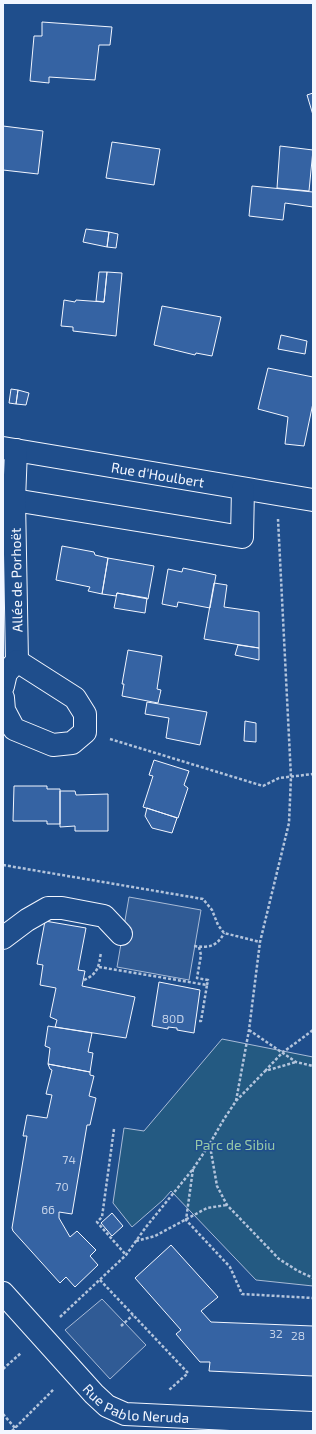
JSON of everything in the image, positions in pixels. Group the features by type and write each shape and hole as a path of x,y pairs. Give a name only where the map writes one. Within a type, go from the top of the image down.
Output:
{"street":[{"name":"Rue d'Houlbert","path":"9,449 313,500"},
{"name":"Allée de Porhoët","path":"9,449 14,500 17,661"},
{"path":"14,500 242,537 243,489"},
{"path":"3,686 6,672 17,661 76,698 85,714 85,732 72,743 53,745 14,729 4,710 3,698"},
{"path":"3,938 26,920 48,908 62,908 104,916 121,934"},
{"name":"Rue Pablo Neruda","path":"3,1293 107,1406 125,1414 313,1423"}],"path":[{"path":"236,1101 248,1030 260,942 289,824 291,777 277,495"},
{"path":"85,732 263,786 279,778 313,774"},
{"path":"3,865 203,899 212,910 218,925 224,933 260,942"},
{"path":"194,946 204,948 211,946 220,941 224,933"},
{"path":"197,1021 202,1021 208,980 197,978 201,955 199,947"},
{"path":"84,980 89,978 98,969 100,962"},
{"path":"99,967 207,986"},
{"path":"248,1030 296,1062 313,1066"},
{"path":"41,1335 126,1255 193,1169 210,1145 236,1101 282,1053 313,1030"},
{"path":"265,1071 296,1062"},
{"path":"114,1129 102,1217 97,1222 126,1255"},
{"path":"210,1145 217,1186 227,1205 279,1259 298,1271 313,1278"},
{"path":"186,1220 193,1169"},
{"path":"136,1241 155,1236 207,1208 227,1205"},
{"path":"186,1220 230,1267 242,1294 313,1298"},
{"path":"100,1280 188,1372 159,1399 159,1416"},
{"path":"121,1326 133,1315"},
{"path":"12,1431 73,1370"},
{"path":"3,1414 15,1428"}],"green space":[{"name":"Parc de Sibiu","path":"222,1039 313,1057 313,1286 256,1280 171,1191 132,1227 113,1203 124,1128 144,1131"}],"shaded area":[{"path":"129,897 201,910 189,980 117,967"},
{"path":"102,1299 146,1345 110,1379 65,1330"}],"building":[{"path":"42,22 112,27 110,45 99,45 95,80 49,77 49,83 30,81 34,36 42,36"},
{"path":"313,93 313,115 307,95"},
{"path":"3,126 43,131 38,174 3,170"},
{"path":"112,142 160,149 154,185 106,178"},
{"path":"280,146 313,150 309,191 277,188"},
{"path":"252,186 313,192 313,207 285,203 283,220 249,216"},
{"path":"86,229 109,232 107,247 83,242"},
{"path":"109,232 118,234 116,248 107,247"},
{"path":"99,272 107,272 104,302 96,301"},
{"path":"107,272 122,273 116,336 73,331 73,327 61,326 64,300 75,302 76,300 104,302"},
{"path":"162,306 221,317 212,356 196,353 195,355 154,345"},
{"path":"281,335 307,341 305,354 278,349"},
{"path":"268,368 313,377 313,403 304,446 285,444 288,417 258,409"},
{"path":"11,389 18,390 16,404 9,403"},
{"path":"18,390 29,393 26,405 16,404"},
{"path":"62,546 94,552 95,555 108,558 102,594 88,591 90,587 56,580"},
{"path":"108,558 154,566 148,599 117,593 116,596 102,594"},
{"path":"183,568 216,575 210,608 178,602 177,607 162,604 168,569 182,572"},
{"path":"214,583 227,585 224,607 259,612 259,648 204,639"},
{"path":"117,593 147,598 145,613 114,608"},
{"path":"238,645 259,648 259,660 235,655"},
{"path":"128,650 162,656 157,689 161,690 158,703 122,696 124,684 122,684"},
{"path":"147,702 207,712 200,745 166,738 169,718 145,714"},
{"path":"245,721 256,723 256,742 244,741"},
{"path":"154,760 189,771 184,785 188,788 178,818 143,807 153,776 149,775"},
{"path":"14,786 47,786 47,789 60,789 60,824 47,824 47,821 13,821"},
{"path":"60,791 75,791 76,795 108,794 108,831 75,831 75,826 60,827"},
{"path":"147,808 177,818 172,833 152,828 145,816"},
{"path":"45,921 86,928 78,970 85,971 82,986 135,997 126,1038 55,1027 57,1020 50,1017 56,988 40,985 43,965 37,964"},
{"path":"159,982 200,990 194,1033 177,1030 177,1028 168,1027 168,1029 152,1026"},
{"path":"48,1026 92,1033 88,1052 93,1053 90,1072 48,1064 50,1048 45,1046"},
{"path":"48,1064 90,1072 90,1075 94,1076 89,1096 96,1098 90,1125 87,1125 72,1214 59,1212 59,1218 70,1237 77,1231 96,1250 90,1256 98,1265 75,1287 66,1277 60,1283 13,1231 12,1228 27,1136 23,1136 27,1115 47,1118 52,1095 46,1094 52,1070"},
{"path":"112,1213 123,1226 112,1236 101,1223"},
{"path":"171,1245 218,1297 201,1311 211,1322 313,1326 313,1376 209,1371 210,1362 200,1362 176,1334 181,1330 135,1278"}]}
